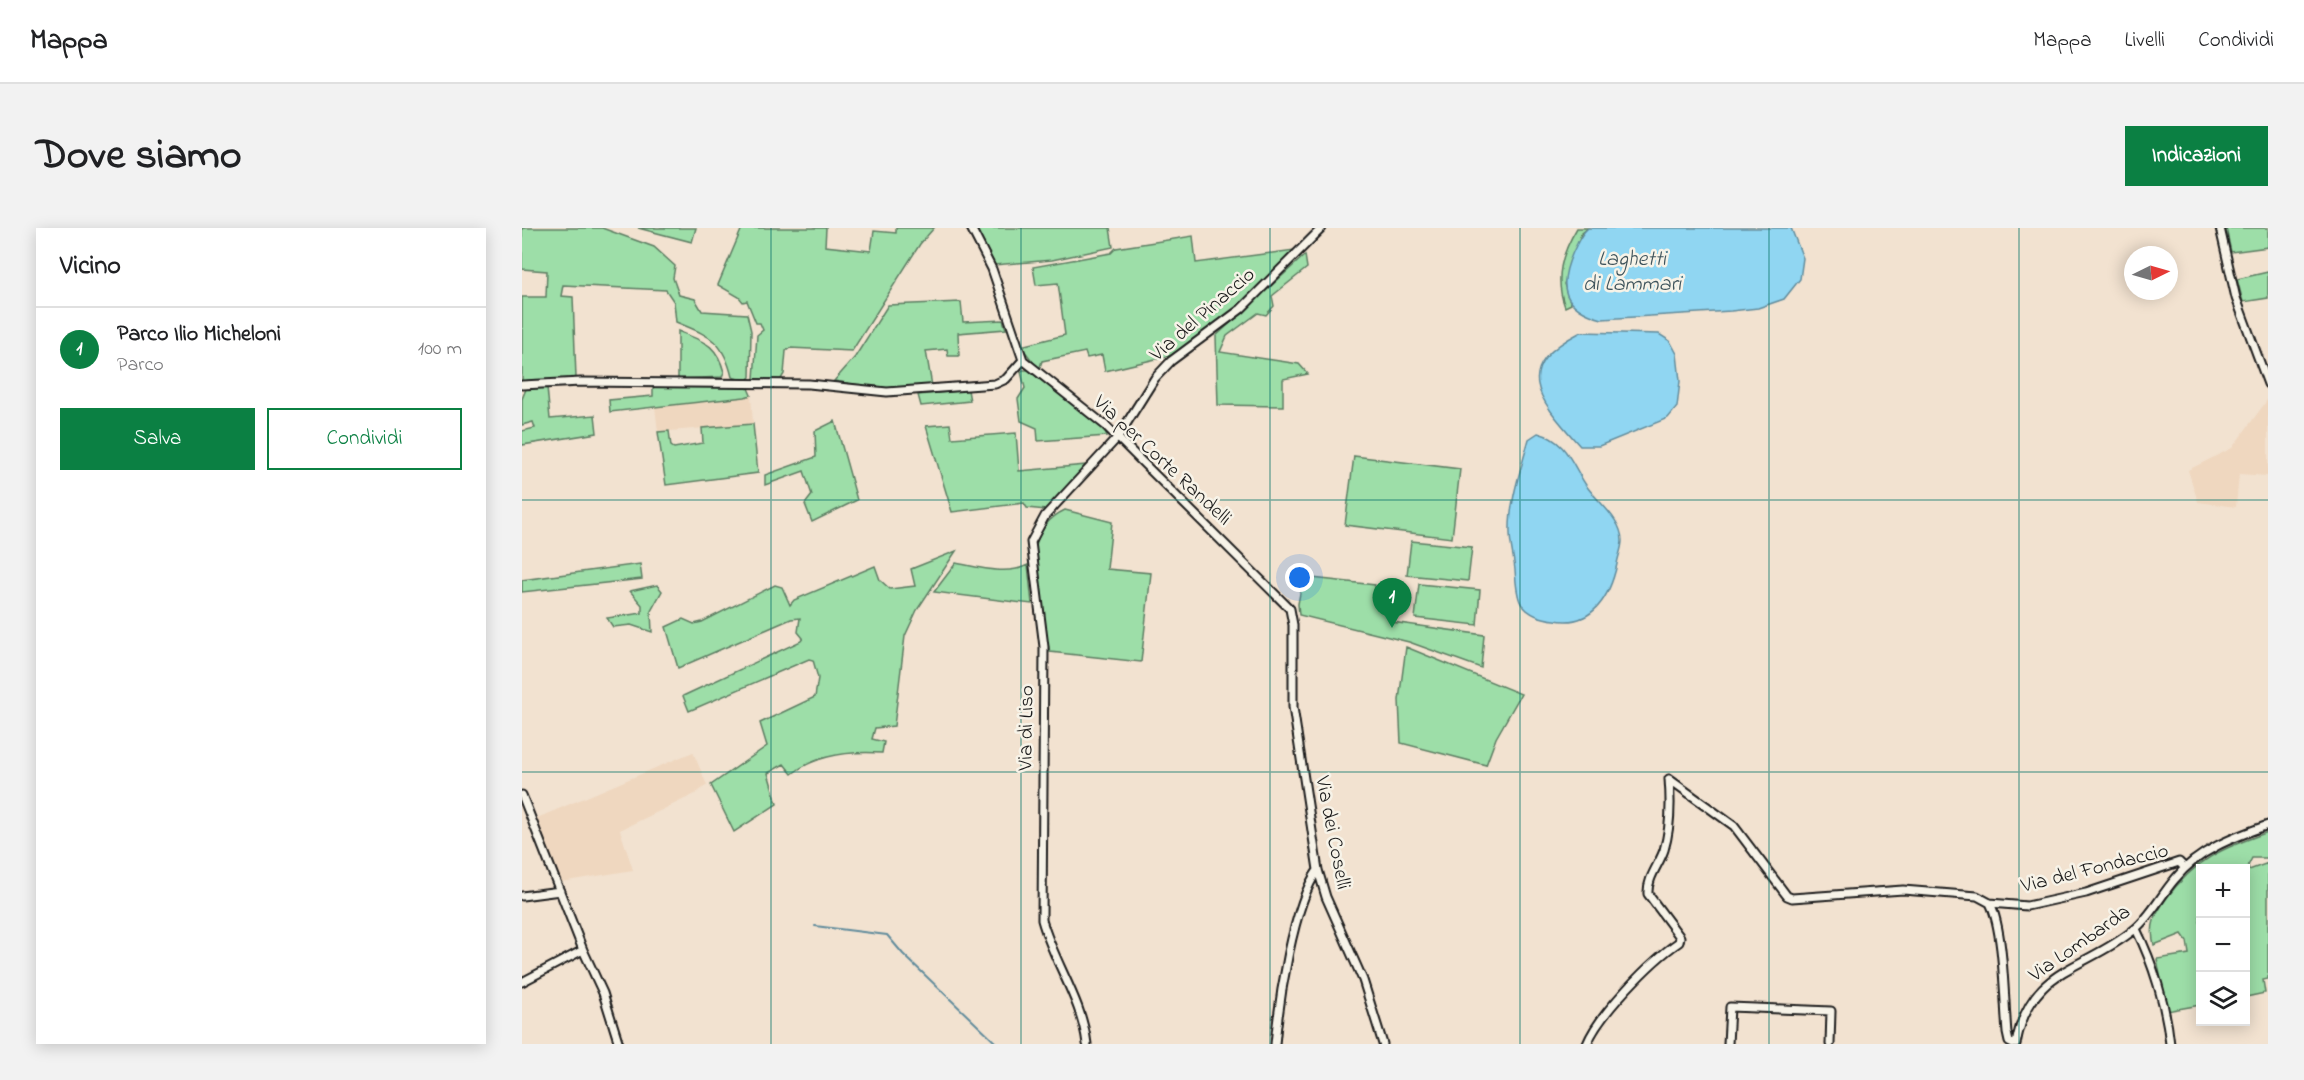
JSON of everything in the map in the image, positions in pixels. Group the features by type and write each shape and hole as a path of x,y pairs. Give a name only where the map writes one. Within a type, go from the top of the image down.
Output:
{"street":[{"name":"Via per Corte Randelli","path":"971,228 992,269 1013,338 1023,360 1118,437 1286,603 1293,619"},
{"name":"Via del Pinaccio","path":"1118,437 1155,378 1171,362 1241,309 1322,228"},
{"path":"2220,228 2236,298 2268,384"},
{"path":"522,385 581,382 809,384 887,392 995,384 1006,379 1023,360"},
{"name":"Via di Liso","path":"1087,1044 1085,1021 1056,963 1042,920 1044,647 1031,542 1045,516 1118,437"},
{"name":"Via dei Coselli","path":"1293,619 1293,707 1318,870 1326,897 1363,980 1383,1044"},
{"name":"Via del Fondaccio","path":"1587,1044 1592,1032 1604,1017 1652,963 1679,942 1680,937 1648,894 1648,886 1664,850 1671,810 1670,779 1734,826 1787,896 1792,898 1886,890 1977,896 1990,903 2027,906 2086,893 2182,865"},
{"path":"522,795 583,950 603,993 618,1044"},
{"name":"Via Lombarda","path":"2015,1044 2028,1005 2037,992 2063,973 2136,928 2182,865 2207,850 2268,825"},
{"path":"1275,1044 1280,996 1297,924 1311,880 1318,870"},
{"path":"522,896 560,891"},
{"path":"1990,903 1995,912 2007,1033 2009,1042 2015,1044"},
{"path":"2136,928 2147,950 2158,987 2170,1044"},
{"path":"522,982 583,950"},
{"path":"1728,1044 1730,1007 1831,1011 1830,1044"}],"shaded area":[{"path":"751,395 753,424 658,432 655,407"},
{"path":"2268,399 2268,476 2239,474 2236,507 2198,502 2188,470 2232,448"},
{"path":"693,752 707,785 695,794 620,830 633,870 561,882 537,818"}],"green space":[{"path":"522,228 602,228 654,247 675,266 673,278 679,295 695,299 702,311 747,314 751,331 750,377 745,381 732,377 724,354 713,340 676,322 674,302 666,290 563,285 561,296 573,297 576,378 522,382 522,297 546,297 547,271 522,269"},
{"path":"638,228 696,228 692,242"},
{"path":"742,228 826,228 825,246 871,251 874,231 896,233 896,228 934,228 920,244 852,351 790,348 786,351 784,374 781,379 754,379 757,335 763,330 760,323 756,323 747,301 743,302 739,297 718,285"},
{"path":"975,228 1110,228 1113,247 1052,260 994,265"},
{"path":"1577,228 1588,228 1581,234 1564,284 1571,304 1565,307 1560,286 1561,266 1567,247"},
{"path":"2226,228 2268,228 2268,247 2231,252"},
{"path":"1193,236 1196,263 1302,249 1237,311 1177,354 1105,371 1102,355 1087,358 1085,352 1042,361 1039,370 1021,346 1065,335 1058,283 1036,285 1033,267 1111,253 1116,248"},
{"path":"1305,255 1307,268 1272,296 1274,306 1266,315 1258,313 1227,336 1220,352 1299,364 1308,374 1283,379 1283,406 1218,405 1216,336"},
{"path":"2268,272 2268,298 2243,302 2237,279"},
{"path":"961,302 963,322 1003,320 1006,329 958,333 959,356 948,356 947,349 926,351 932,386 885,389 834,381 855,357 888,305"},
{"path":"678,331 702,341 713,349 721,362 724,372 722,377 678,379"},
{"path":"1028,370 1104,429 1107,436 1038,441 1037,428 1021,421 1018,399 1025,388 1021,372"},
{"path":"747,386 751,395 745,397 610,412 609,400 653,396 653,387"},
{"path":"547,387 550,419 595,415 597,433 522,445 522,431 535,428 533,422 522,425 522,399 526,389"},
{"path":"968,390 970,401 921,406 918,395"},
{"path":"835,421 857,500 812,522 805,504 812,495 804,471 765,485 765,475 816,457 815,431"},
{"path":"753,424 758,473 666,485 658,432 669,431 671,446 674,448 703,443 702,428"},
{"path":"950,424 952,438 1016,433 1019,471 1087,465 1046,510 1027,508 1024,503 952,512 926,426"},
{"path":"1354,456 1460,469 1452,538 1345,525"},
{"path":"1065,510 1112,522 1107,569 1151,573 1141,662 1050,652 1039,598 1035,554 1038,539 1046,524"},
{"path":"1411,541 1472,547 1468,581 1407,575"},
{"path":"956,551 917,610 905,636 894,726 875,728 872,739 884,742 882,753 835,755 812,762 792,774 784,764 768,773 777,804 734,832 711,785 767,746 760,723 815,697 818,678 813,660 809,659 689,711 683,696 801,641 803,638 798,632 800,618 791,619 678,668 666,627 683,619 694,624 702,622 775,585 782,587 790,605 794,600 875,566 880,580 890,589 915,586 911,569"},
{"path":"956,563 1002,570 1028,565 1032,604 934,592"},
{"path":"640,564 642,579 522,592 522,580"},
{"path":"1303,577 1375,585 1374,597 1393,599 1392,622 1484,635 1481,668 1409,642 1299,615 1298,604"},
{"path":"1419,584 1480,590 1477,625 1415,618"},
{"path":"657,585 662,591 651,611 652,632 631,625 613,627 607,618 642,613 642,605 630,591"},
{"path":"1406,647 1521,694 1496,738 1486,765 1401,743 1399,700"},
{"path":"2268,832 2268,858 2252,858 2249,864 2199,864 2211,856"},
{"path":"2268,863 2268,979 2263,980 2265,993 2250,996 2250,870"},
{"path":"2196,867 2196,1006 2167,1011 2157,959 2189,954 2187,941 2182,934 2154,945 2153,926 2166,899"}],"water":[{"name":"Laghetti di Lammari","path":"1588,228 1791,228 1803,258 1800,279 1784,299 1758,308 1602,319 1579,309 1571,302 1565,286 1565,276 1573,252"},
{"name":"Laghetti di Lammari","path":"1581,332 1659,334 1670,341 1677,354 1680,381 1677,407 1668,418 1599,446 1580,446 1543,399 1538,385 1538,372 1545,359 1559,346"},
{"path":"1538,433 1563,448 1588,488 1614,519 1621,533 1622,544 1610,587 1598,607 1580,619 1568,621 1537,616 1522,605 1519,598 1510,538 1511,509 1529,439"}],"waterway":[{"path":"815,926 887,935 903,954 997,1044"}],"place":[{"name":"Parco Ilio Micheloni","path":"1392,628"}]}
